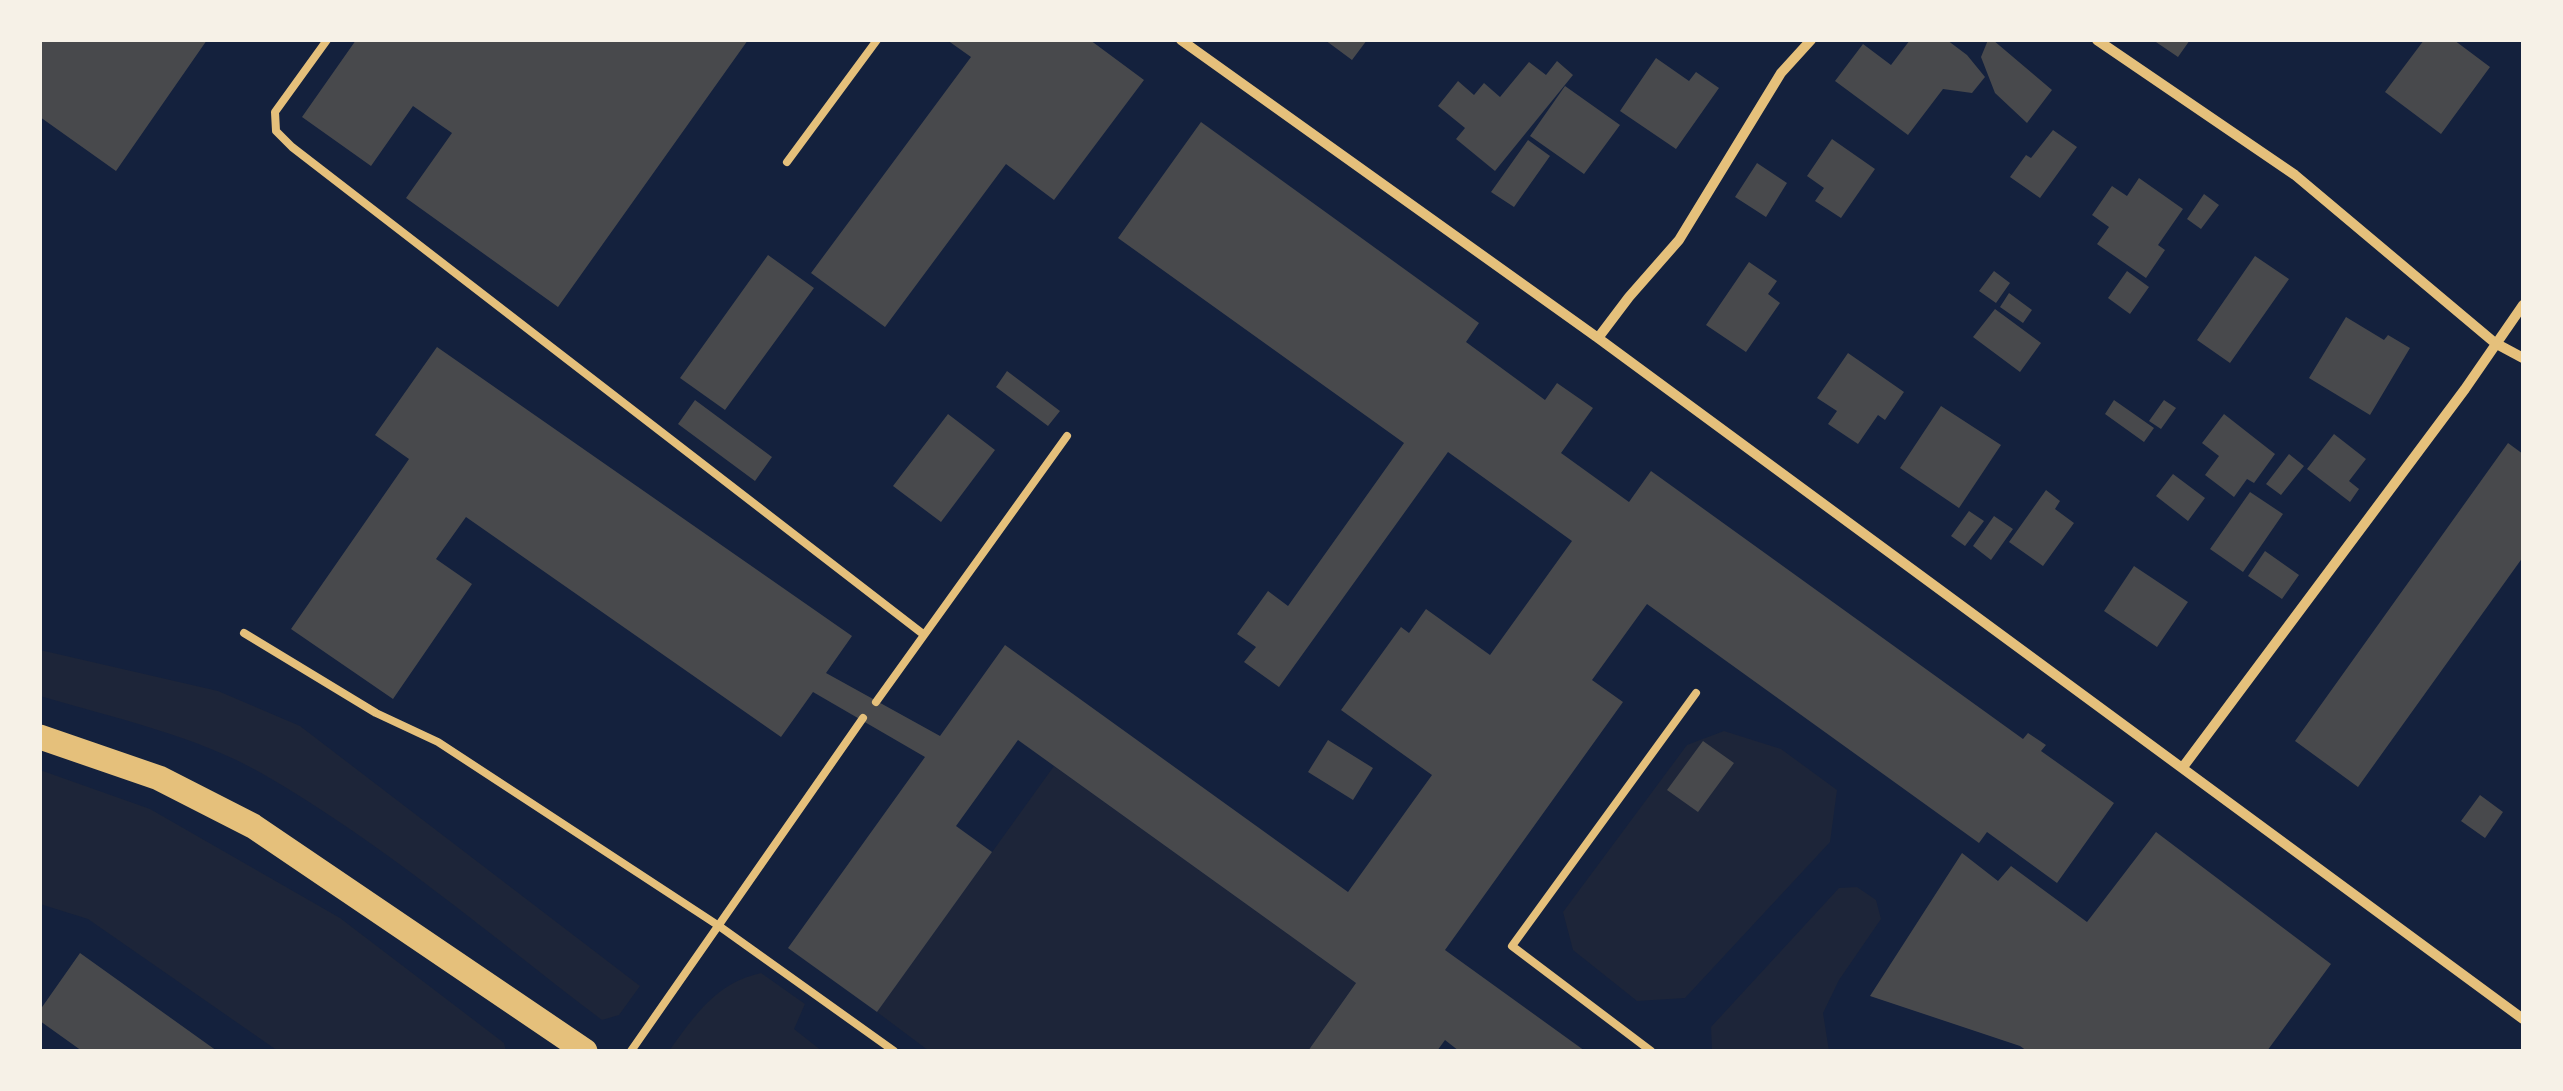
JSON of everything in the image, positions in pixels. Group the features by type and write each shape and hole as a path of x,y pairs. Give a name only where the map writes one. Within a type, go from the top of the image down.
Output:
{"main road":[{"path":"40,737 159,778 253,826 585,1051"}],"street":[{"path":"1181,40 1598,338 2523,1019"},
{"path":"1598,338 1679,240 1782,73 1810,40"},
{"path":"2097,40 2294,175 2496,342 2523,358"},
{"path":"2184,768 2523,305"}],"lane":[{"path":"327,40 275,112 276,131 284,139 922,634"},
{"path":"787,162 877,40"},
{"path":"876,702 1067,436"},
{"path":"244,633 376,714 438,742 719,926 894,1051"},
{"path":"1651,1051 1512,946 1696,692"},
{"path":"631,1051 864,718"}],"shaded area":[{"path":"40,650 218,691 300,726 640,986 619,1015 602,1020 394,860 263,774 182,738 40,696"},
{"path":"1724,731 1781,749 1837,790 1830,842 1685,998 1637,1001 1573,950 1563,912 1687,745"},
{"path":"1054,766 1356,983 1308,1051 929,1051 877,1012"},
{"path":"40,770 150,809 340,918 504,1043 506,1051 278,1051 88,919 40,904"},
{"path":"1857,887 1876,900 1881,919 1839,980 1823,1013 1829,1051 1712,1051 1711,1027 1839,888"},
{"path":"761,973 805,1004 794,1029 822,1051 669,1051 719,993"}],"building":[{"path":"40,40 207,40 116,171 40,117"},
{"path":"356,40 748,40 558,307 406,198 452,133 413,106 371,166 302,117"},
{"path":"947,40 1090,40 1144,80 1054,200 1006,164 885,327 811,273 971,57"},
{"path":"1325,40 1367,40 1352,60"},
{"path":"1910,40 1947,40 1967,55 1985,77 1972,93 1943,89 1908,135 1835,81 1863,44 1891,65"},
{"path":"1988,40 1993,40 2052,90 2027,123 1995,93 1981,57"},
{"path":"2153,40 2190,40 2178,57"},
{"path":"2424,40 2454,40 2490,67 2441,134 2385,92"},
{"path":"1656,58 1689,81 1696,72 1719,88 1676,149 1620,111"},
{"path":"1557,61 1573,75 1495,171 1456,139 1465,128 1438,106 1458,81 1474,95 1484,83 1500,97 1529,62 1546,75"},
{"path":"1565,86 1620,125 1584,174 1530,136"},
{"path":"1201,122 1479,323 1466,342 1545,400 1557,383 1593,408 1561,453 1629,502 1651,471 2023,739 2028,733 2046,745 2041,751 2114,803 2057,883 1987,832 1979,843 1647,604 1592,680 1623,702 1445,950 1585,1051 1459,1051 1445,1040 1437,1051 1308,1051 1356,983 1018,740 956,826 992,852 877,1012 788,948 925,757 813,692 781,737 466,517 436,559 472,584 393,699 291,629 409,459 375,435 437,347 852,636 826,673 940,736 1005,645 1348,892 1432,775 1341,710 1401,627 1409,633 1426,609 1490,655 1572,541 1448,452 1279,687 1244,662 1256,647 1237,634 1268,591 1288,606 1404,443 1118,238"},
{"path":"2053,130 2077,147 2040,198 2010,177 2026,155 2031,158"},
{"path":"1832,139 1875,169 1841,218 1815,201 1824,188 1807,176"},
{"path":"1528,140 1550,156 1514,207 1491,192"},
{"path":"1757,163 1787,183 1766,217 1735,197"},
{"path":"2139,178 2183,209 2158,245 2165,250 2146,278 2097,244 2109,227 2092,215 2112,186 2127,196"},
{"path":"2204,194 2219,205 2201,229 2187,219"},
{"path":"768,255 814,288 725,410 680,378"},
{"path":"2255,256 2289,279 2230,363 2197,340"},
{"path":"1749,262 1777,281 1768,294 1780,303 1746,352 1706,325"},
{"path":"1994,271 2010,283 1996,303 1979,291"},
{"path":"2127,271 2149,287 2130,314 2108,298"},
{"path":"2009,293 2032,310 2023,323 2000,307"},
{"path":"1995,309 2041,343 2020,372 1973,337"},
{"path":"2346,317 2384,340 2388,335 2410,348 2370,415 2309,378"},
{"path":"1848,353 1904,392 1885,420 1878,415 1858,444 1828,424 1837,411 1817,398"},
{"path":"1007,371 1060,411 1048,426 996,387"},
{"path":"695,400 772,457 755,481 678,424"},
{"path":"2114,400 2154,428 2144,442 2105,414"},
{"path":"2164,400 2176,408 2161,429 2149,421"},
{"path":"1941,406 2001,445 1959,508 1900,468"},
{"path":"948,414 995,450 941,522 893,486"},
{"path":"2224,414 2275,454 2254,483 2247,479 2234,497 2205,475 2219,456 2202,443"},
{"path":"2334,434 2366,459 2349,481 2359,489 2350,502 2307,469"},
{"path":"2508,443 2523,454 2523,557 2358,787 2295,741"},
{"path":"2289,454 2304,466 2281,495 2266,484"},
{"path":"2173,474 2205,498 2188,521 2156,496"},
{"path":"2046,490 2060,501 2055,509 2074,523 2043,566 2009,542"},
{"path":"2250,492 2283,514 2243,572 2210,549"},
{"path":"1969,511 1984,521 1965,546 1951,536"},
{"path":"1994,516 2013,529 1991,560 1973,546"},
{"path":"2265,551 2299,575 2282,599 2248,576"},
{"path":"2134,566 2188,602 2157,647 2104,611"},
{"path":"1328,740 1373,768 1353,800 1308,772"},
{"path":"1703,741 1734,763 1698,812 1667,790"},
{"path":"2480,795 2503,812 2485,838 2461,821"},
{"path":"2156,832 2331,964 2267,1051 2027,1051 1870,996 1962,853 1998,881 2011,866 2087,922"},
{"path":"80,953 217,1051 82,1051 40,1021 40,1010"}]}
